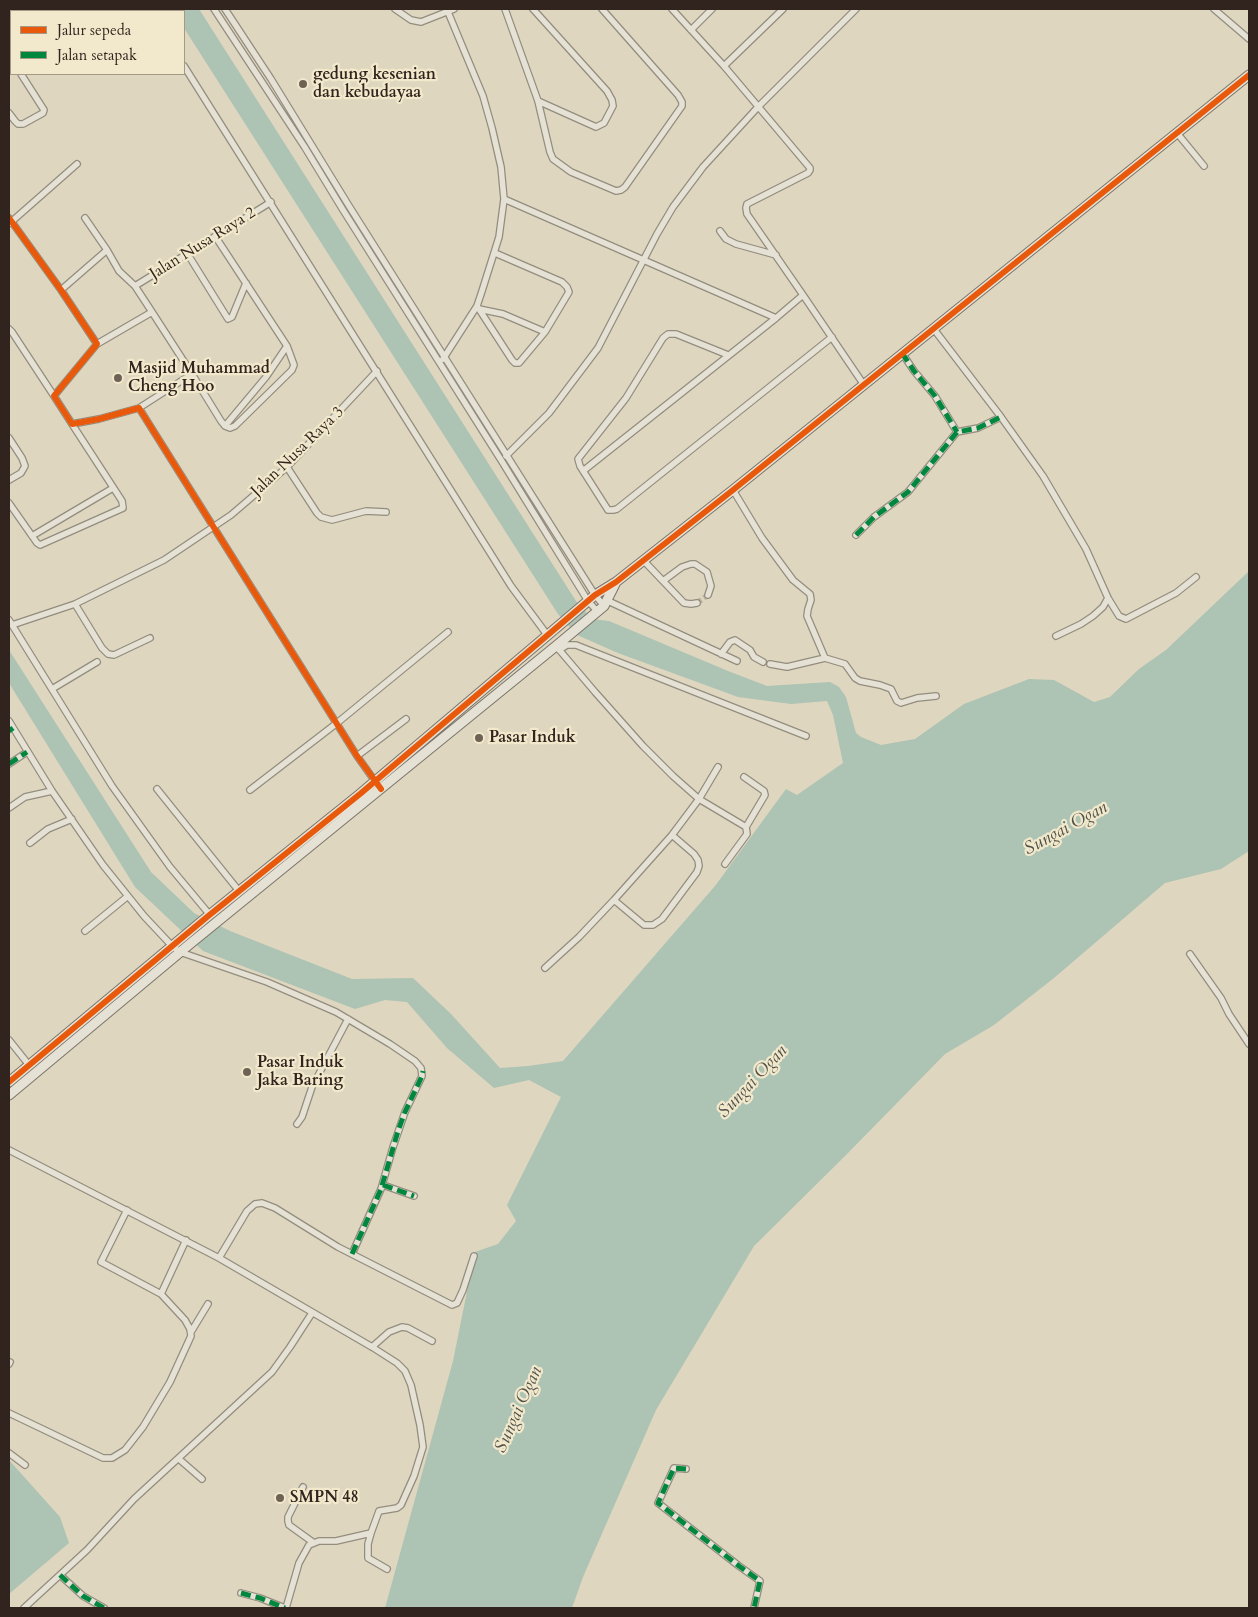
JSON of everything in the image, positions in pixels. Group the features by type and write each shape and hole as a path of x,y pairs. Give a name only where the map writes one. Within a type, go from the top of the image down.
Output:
{"street":[{"path":"214,9 304,146 342,210 589,601 600,608 737,661"},
{"path":"225,9 507,455 589,601 600,608"},
{"path":"395,9 411,20 416,21 428,20 454,9"},
{"path":"504,9 538,101 553,159 571,172 616,191 625,187 682,106 682,102 678,95 602,9"},
{"path":"532,9 607,91 614,106 604,123 596,127 538,101"},
{"path":"672,9 724,66 810,168 810,170 747,204 747,214 864,384"},
{"path":"691,30 712,9"},
{"path":"724,66 783,9"},
{"path":"501,460 549,413 598,348 657,234 689,184 717,150 758,107 856,9"},
{"path":"1214,9 1249,39"},
{"path":"438,362 444,358 478,307 499,237 504,199 500,159 492,128 482,96 448,12"},
{"path":"185,68 511,586 548,636"},
{"path":"9,113 18,124 23,124 43,113 44,110 22,75"},
{"path":"188,940 208,916 374,782 548,636 562,622 733,490 1249,75"},
{"path":"263,86 270,79"},
{"path":"1177,133 1204,166"},
{"path":"77,164 10,221 62,290 97,344"},
{"path":"504,199 776,318"},
{"name":"Jalan Nusa Raya 2","path":"134,286 271,202"},
{"path":"85,218 119,271 134,286 152,312 225,426 230,428 235,426 292,370 294,361 215,236"},
{"path":"720,231 726,239 736,244 776,255"},
{"path":"62,290 107,250"},
{"path":"187,253 228,319 232,317 246,283"},
{"path":"478,307 515,363 521,362 545,332 568,294 568,287 562,282 495,253"},
{"path":"583,471 803,295"},
{"path":"478,307 503,314 545,332"},
{"path":"54,396 97,344 152,312"},
{"path":"933,328 1043,476 1081,541 1108,598 1119,616 1126,619 1176,593 1196,577"},
{"path":"9,329 122,501 123,506 122,510 43,545 38,544 9,503"},
{"path":"728,355 676,334 665,336 626,398 579,457 578,462 606,508 611,510 617,509 832,337"},
{"path":"225,426 266,377 286,346"},
{"path":"902,353 935,396 957,432"},
{"name":"Jalan Nusa Raya 3","path":"11,623 75,604 164,560 231,515 287,467 377,371"},
{"path":"72,424 139,408 192,374"},
{"path":"139,408 357,756 374,782 381,789"},
{"path":"856,535 874,517 908,492 957,432 978,428 1001,417"},
{"path":"9,438 25,466 21,473 9,480"},
{"path":"287,467 321,517 332,520 366,511 386,512"},
{"path":"32,536 113,488"},
{"path":"733,490 762,538 793,580 810,594 811,600 808,616 825,658"},
{"path":"643,560 684,603 697,603"},
{"path":"663,581 682,567 696,564 706,572 710,580 711,586 708,595"},
{"path":"9,1082 188,940 217,921 558,648 572,632 600,608 616,582"},
{"path":"1056,636 1093,616 1103,608 1108,598"},
{"path":"75,604 102,648 108,654 114,655 150,638"},
{"path":"11,623 112,786 208,916"},
{"path":"250,790 337,723 448,632"},
{"path":"721,654 730,642 735,640 750,650 754,657 762,662"},
{"path":"558,648 576,645 806,736"},
{"path":"558,648 594,692 673,776 699,799 746,826"},
{"path":"770,664 786,667 825,658 845,664 855,678 860,681 890,689 897,701 901,703 917,698 936,696"},
{"path":"52,688 97,662"},
{"path":"357,756 406,719"},
{"path":"9,721 11,730 103,865 128,896 177,949 267,982 348,1019 419,1064 423,1071 422,1076 398,1131 383,1185 352,1254"},
{"path":"9,764 27,752"},
{"path":"545,968 584,933 672,835 699,799 718,767"},
{"path":"725,864 747,834 746,826 765,795 764,791 744,777"},
{"path":"157,789 239,891"},
{"path":"9,808 25,796 52,791"},
{"path":"30,843 48,829 72,819"},
{"path":"614,900 644,925 653,925 662,919 697,872 699,866 694,854 672,835"},
{"path":"85,931 128,896"},
{"path":"9,1095 177,949"},
{"path":"1190,954 1249,1044"},
{"path":"297,1124 302,1117 312,1087 348,1019"},
{"path":"9,1040 29,1065"},
{"path":"9,1150 186,1240 372,1347 401,1367 408,1377 420,1425 423,1447 414,1476 401,1505 397,1508 380,1511 371,1533 368,1558 387,1569"},
{"path":"383,1185 414,1196"},
{"path":"218,1258 247,1211 255,1204 262,1203 275,1208 352,1254 452,1305 457,1303 463,1290 474,1256"},
{"path":"127,1210 101,1262 161,1294 181,1314 189,1325 191,1332"},
{"path":"161,1294 186,1240"},
{"path":"9,1413 103,1458 116,1457 134,1440 153,1411 177,1368 191,1332 208,1304"},
{"path":"24,1608 87,1550 134,1499 272,1372 312,1312"},
{"path":"372,1347 389,1332 402,1328 408,1328 432,1341"},
{"path":"9,1453 25,1465"},
{"path":"178,1459 202,1479"},
{"path":"686,1469 674,1468 658,1503 760,1581 754,1608"},
{"path":"303,1487 288,1517 288,1521 289,1525 314,1543"},
{"path":"241,1593 286,1608 299,1563 306,1549 314,1543 343,1540 371,1533"},
{"path":"60,1575 83,1596 104,1608"}],"water":[{"name":"Sungai Ogan","path":"199,9 576,601 592,619 609,621 767,686 830,682 839,687 846,697 856,733 881,745 915,739 964,704 1029,679 1054,680 1094,702 1110,697 1139,669 1166,650 1249,571 1249,851 1221,869 1165,883 1054,978 994,1025 945,1054 754,1246 656,1410 583,1577 572,1608 385,1608 453,1361 475,1252 498,1244 516,1221 507,1205 561,1097 529,1080 494,1088 447,1048 407,1002 385,1000 355,1009 203,951 135,887 9,683 9,650 151,872 194,913 230,931 352,979 413,978 451,1014 500,1068 563,1061 715,886 786,789 797,795 843,763 833,715 827,701 791,704 738,697 618,653 577,635 558,614 185,30 185,10 172,10"},
{"path":"9,1460 60,1517 69,1543 9,1594"}],"tunnel":[{"path":"697,603 708,595"}],"marked path":[{"path":"902,353 935,396 957,432"},
{"path":"856,535 874,517 908,492 957,432 978,428 1001,417"},
{"path":"9,731 13,728"},
{"path":"9,764 27,752"},
{"path":"352,1254 381,1189 398,1131 423,1071"},
{"path":"383,1185 414,1196"},
{"path":"686,1469 674,1468 658,1503 760,1581 754,1608"},
{"path":"60,1575 83,1596 104,1608"},
{"path":"241,1593 285,1608"}],"cycle path":[{"path":"9,1082 207,917 360,794 595,595 616,582 733,490 1249,75"},
{"path":"9,218 97,344 54,396 72,424 139,408 357,756 381,789"}],"place":[{"name":"gedung kesenian dan kebudayaa","path":"303,84"},
{"name":"Masjid Muhammad Cheng Hoo","path":"118,378"},
{"name":"Pasar Induk","path":"479,738"},
{"name":"Pasar Induk Jaka Baring","path":"247,1072"},
{"name":"SMPN 48","path":"280,1498"}]}
